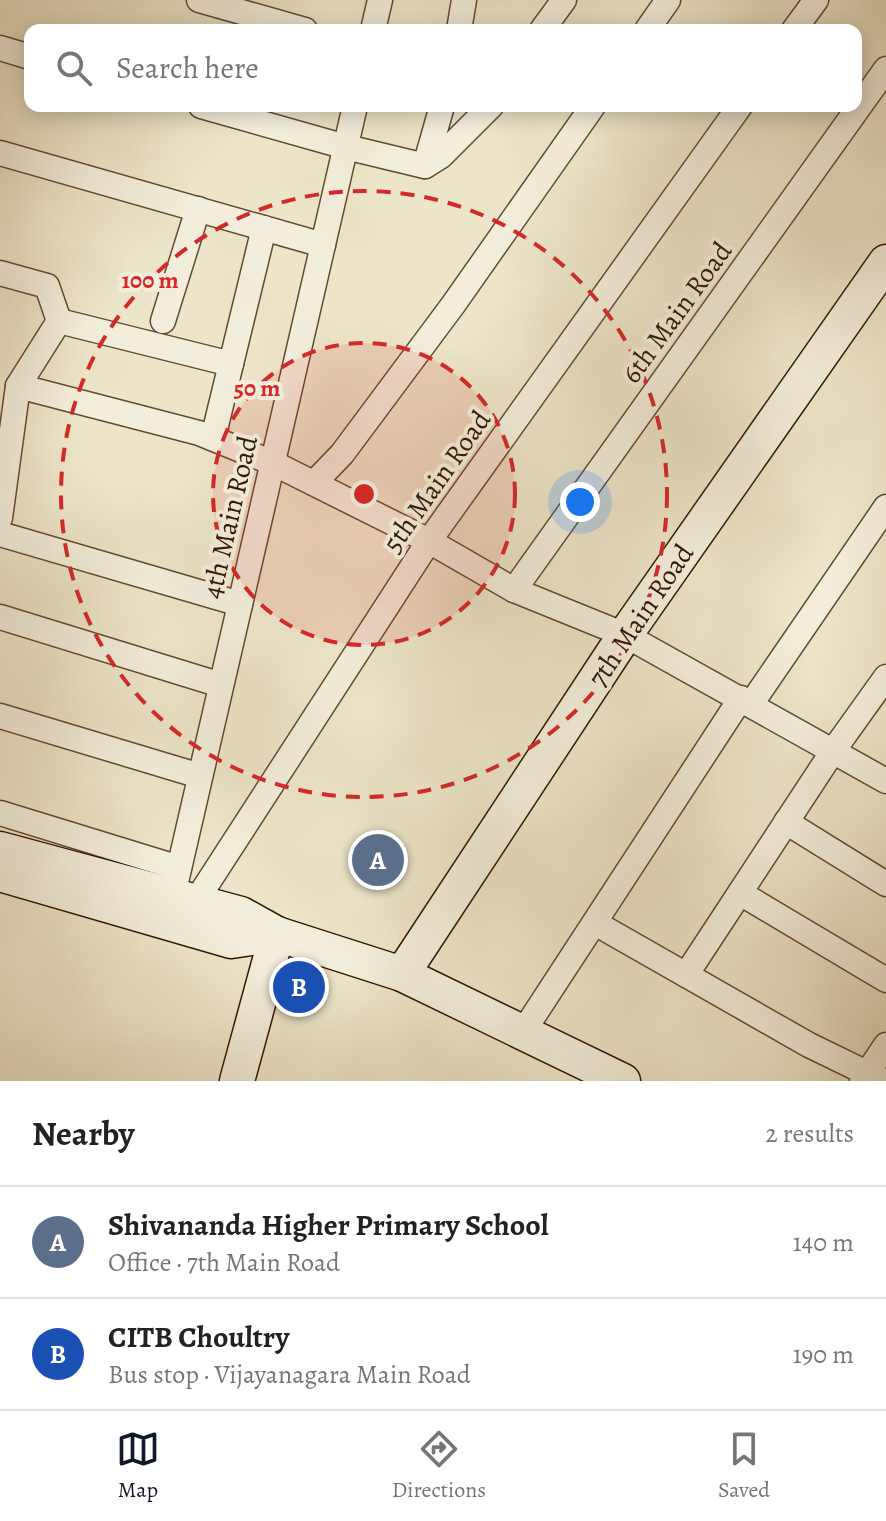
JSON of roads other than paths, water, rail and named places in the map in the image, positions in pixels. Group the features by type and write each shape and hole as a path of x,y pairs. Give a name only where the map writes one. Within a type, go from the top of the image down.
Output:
{"street":[{"path":"199,0 284,24"},
{"path":"374,24 380,0"},
{"path":"460,24 464,0"},
{"path":"546,24 564,0"},
{"path":"651,24 668,0"},
{"path":"798,24 816,0"},
{"path":"0,48 24,55"},
{"name":"6th Main Road","path":"862,103 886,69"},
{"path":"222,112 425,166 441,156 485,112"},
{"name":"4th Main Road","path":"182,888 200,776 354,112"},
{"path":"425,166 440,112"},
{"path":"314,483 342,454 453,305 589,112"},
{"name":"5th Main Road","path":"182,888 736,112"},
{"name":"6th Main Road","path":"514,590 855,112"},
{"path":"0,153 323,245"},
{"path":"163,321 198,209"},
{"path":"213,438 264,228"},
{"path":"0,273 47,286 59,321"},
{"name":"7th Main Road","path":"402,974 625,635 882,276"},
{"path":"59,321 231,364"},
{"path":"0,518 18,386 59,321"},
{"path":"18,386 213,438 273,463 429,541 514,590 625,635 886,781"},
{"path":"523,1032 746,701 886,507"},
{"path":"0,534 240,604"},
{"path":"0,617 221,685"},
{"path":"686,975 833,751 886,677"},
{"path":"0,716 200,776"},
{"path":"0,813 182,888 277,934 402,974 623,1081"},
{"path":"786,822 886,884"},
{"path":"0,849 182,888"},
{"path":"0,874 231,941 277,934"},
{"path":"740,893 886,980"},
{"path":"595,923 871,1078 886,1045"},
{"path":"237,1081 277,934"}],"place":[{"name":"Shivananda Higher Primary School","path":"378,860"},
{"name":"CITB Choultry","path":"299,987"}]}
